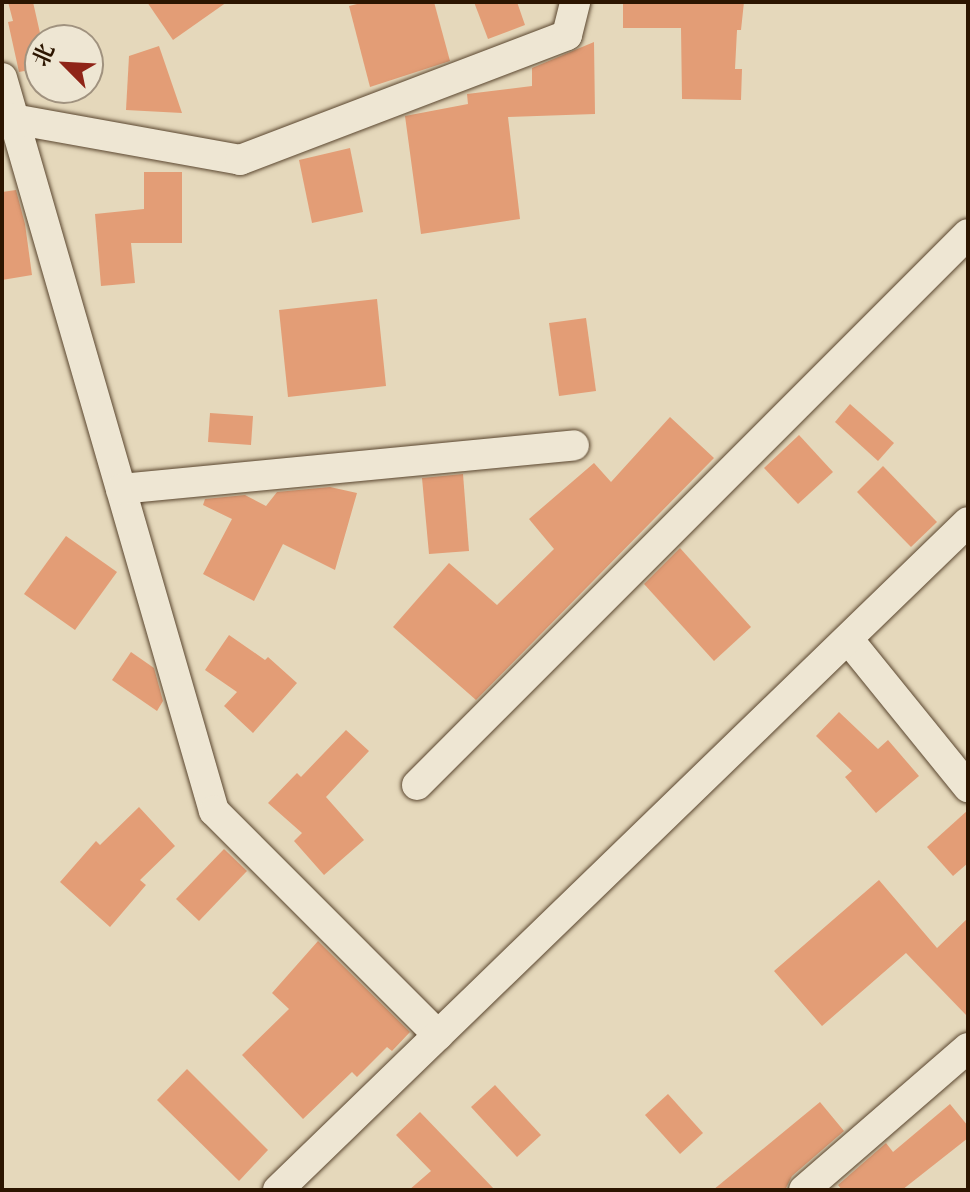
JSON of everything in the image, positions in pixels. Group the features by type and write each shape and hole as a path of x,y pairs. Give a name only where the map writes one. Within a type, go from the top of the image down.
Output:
{"street":[{"path":"8,118 240,160 567,35 575,2"},
{"path":"2,78 8,118 121,489 214,811 438,1035"},
{"path":"417,785 968,234"},
{"path":"121,489 574,445"},
{"path":"278,1190 968,522"},
{"path":"848,639 968,787"},
{"path":"804,1190 968,1048"}],"building":[{"path":"8,2 33,2 38,24 24,24 24,71 19,72 8,22 13,21"},
{"path":"147,2 227,2 173,40"},
{"path":"365,2 434,2 450,61 370,87 349,6"},
{"path":"474,2 517,2 525,25 488,39"},
{"path":"623,2 744,2 741,30 737,30 735,69 742,69 741,100 682,99 681,28 623,28"},
{"path":"594,42 595,114 508,117 520,219 421,234 405,116 468,104 467,94 532,86 532,68"},
{"path":"159,46 182,113 126,110 129,56"},
{"path":"350,148 363,212 312,223 299,160"},
{"path":"144,172 182,172 182,243 131,243 135,283 101,286 95,214 144,209"},
{"path":"16,190 25,224 32,275 2,280 2,192"},
{"path":"377,299 386,386 288,397 279,310"},
{"path":"586,318 596,391 559,396 549,323"},
{"path":"850,404 894,443 878,461 835,422"},
{"path":"210,413 253,416 251,445 208,442"},
{"path":"670,417 714,458 476,700 393,627 449,563 497,605 554,549 529,519 594,463 611,482"},
{"path":"799,435 833,472 798,504 764,468"},
{"path":"883,466 937,522 911,547 857,492"},
{"path":"463,474 469,551 429,554 422,478"},
{"path":"330,487 357,493 335,570 283,544 254,601 203,574 232,519 203,505 205,499 245,495 266,506 277,492"},
{"path":"66,536 117,572 75,630 24,594"},
{"path":"680,548 751,627 714,661 644,584"},
{"path":"229,635 265,660 268,657 297,683 253,733 224,706 237,692 205,670"},
{"path":"131,652 154,668 163,701 157,711 112,680"},
{"path":"839,712 878,749 888,740 919,776 876,813 845,777 852,771 816,736"},
{"path":"346,730 369,751 326,797 364,840 324,875 294,841 302,833 268,803 297,773 301,777"},
{"path":"139,807 175,846 140,880 146,885 110,927 60,882 96,841 100,845"},
{"path":"968,810 968,863 953,876 927,847"},
{"path":"224,849 247,871 199,921 176,899"},
{"path":"879,880 937,948 968,918 968,1017 906,953 822,1026 774,971"},
{"path":"318,941 410,1032 392,1051 387,1047 357,1077 352,1072 303,1119 242,1055 289,1009 272,993"},
{"path":"187,1069 268,1150 239,1181 157,1100"},
{"path":"495,1085 541,1135 517,1157 471,1107"},
{"path":"668,1094 703,1133 680,1154 645,1115"},
{"path":"820,1102 844,1131 792,1176 785,1190 713,1190"},
{"path":"950,1104 968,1126 968,1138 902,1190 842,1190 838,1185 886,1143 893,1152"},
{"path":"420,1112 495,1190 409,1190 431,1171 396,1135"}]}
